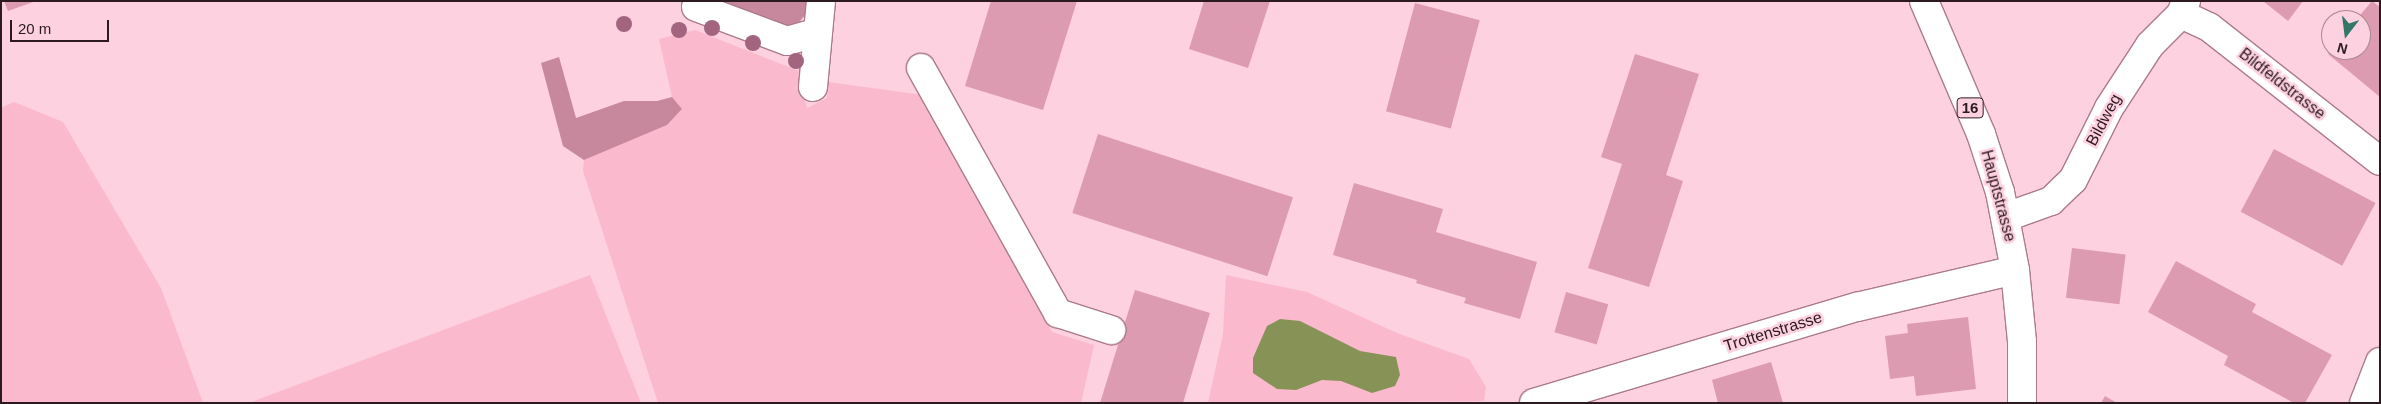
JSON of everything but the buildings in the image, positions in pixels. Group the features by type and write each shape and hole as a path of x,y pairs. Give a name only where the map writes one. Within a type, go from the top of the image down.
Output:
{"street":[{"path":"813,87 821,1"},
{"name":"Hauptstrasse","path":"1924,1 1981,134 2006,217 2015,270 2022,342 2022,403"},
{"path":"696,7 787,41 818,32"},
{"name":"Bildweg","path":"2006,217 2051,201 2074,180 2109,108 2150,45 2184,8"},
{"name":"Bildfeldstrasse","path":"2184,8 2380,161"},
{"path":"921,68 1058,313 1111,330"},
{"name":"Trottenstrasse","path":"1534,403 1858,307 2015,270"},
{"path":"2364,403 2380,362"}],"shaded area":[{"path":"704,1 807,1 806,14 790,33"},
{"path":"695,30 799,71 807,108 827,98 828,82 923,95 1052,332 1094,345 1081,403 658,403 583,171 584,160 667,125 682,109 672,97 659,39"},
{"path":"559,57 576,118 624,101 657,101 672,97 682,109 667,125 584,160 563,146 541,63"},
{"path":"14,102 63,122 161,288 203,403 1,403 1,108"},
{"path":"590,275 641,403 249,403"},
{"path":"1226,275 1307,292 1397,333 1469,359 1486,387 1484,401 1208,403 1223,334"},
{"path":"1280,319 1300,321 1360,351 1396,357 1400,375 1395,386 1372,393 1341,381 1322,380 1296,390 1277,389 1253,373 1253,358 1267,326"}]}
